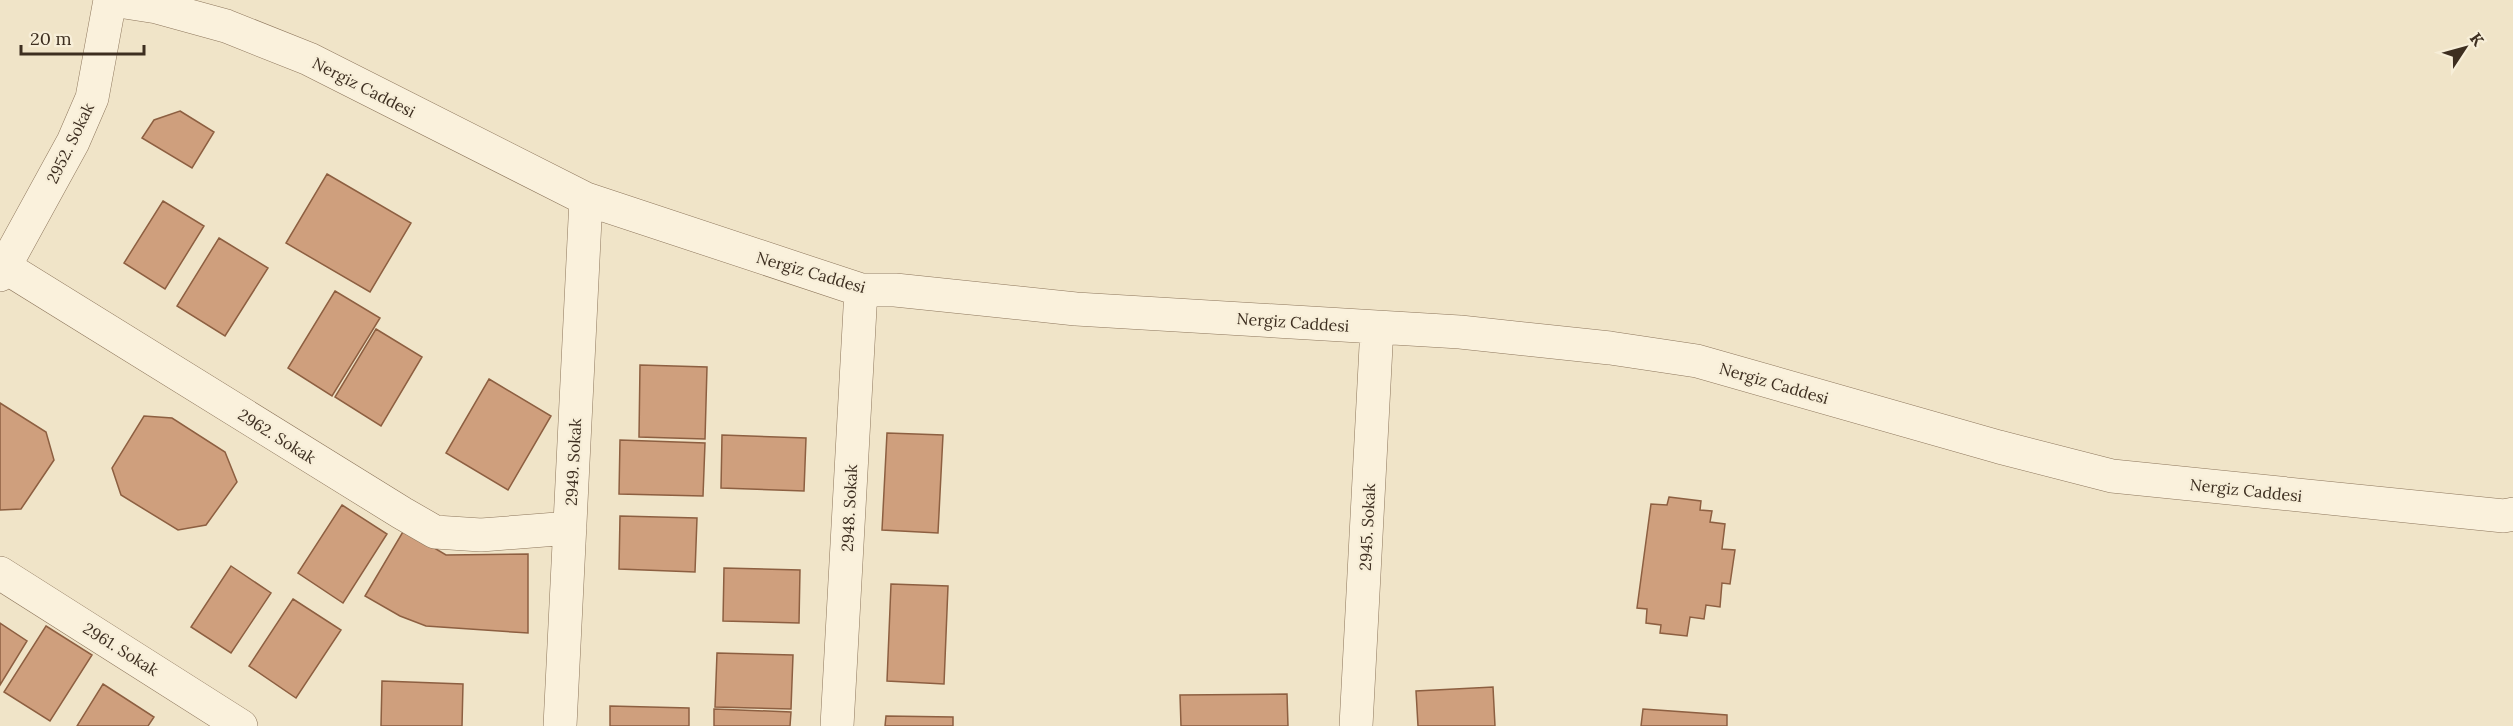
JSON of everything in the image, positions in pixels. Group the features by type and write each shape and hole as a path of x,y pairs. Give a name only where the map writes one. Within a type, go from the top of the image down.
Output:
{"street":[{"name":"Nergiz Caddesi","path":"111,0 157,7 226,26 309,59 586,199 861,290 895,290 1076,309 1377,327 1531,339 1610,348 1697,361 1999,447 2112,476 2504,516 2513,514"},
{"name":"2952. Sokak","path":"2,271 73,142 92,98 111,0"},
{"name":"2949. Sokak","path":"560,726 586,199"},
{"name":"2962. Sokak","path":"2,271 435,532 481,535 570,528"},
{"name":"2948. Sokak","path":"837,726 861,290"},
{"name":"2945. Sokak","path":"1356,726 1377,327"},
{"name":"2961. Sokak","path":"0,573 241,726"}],"building":[{"path":"180,111 214,132 192,168 142,138 154,120"},
{"path":"327,174 411,223 370,292 286,243"},
{"path":"163,201 204,226 165,289 124,263"},
{"path":"219,238 268,268 225,336 177,306"},
{"path":"335,291 380,318 332,396 288,368"},
{"path":"376,329 422,357 381,426 335,397"},
{"path":"640,365 707,367 705,439 639,437"},
{"path":"489,379 551,416 508,490 446,453"},
{"path":"0,403 46,432 54,460 21,509 0,510"},
{"path":"144,416 172,418 225,452 237,482 206,525 178,530 121,495 112,468"},
{"path":"887,433 943,435 938,533 882,530"},
{"path":"722,435 806,438 804,491 721,488"},
{"path":"620,440 705,443 703,496 619,494"},
{"path":"1669,497 1701,501 1700,510 1712,511 1710,522 1725,524 1722,549 1735,550 1730,584 1722,583 1720,607 1706,605 1704,619 1690,617 1687,636 1660,633 1661,625 1646,623 1647,609 1637,608 1651,504 1667,505"},
{"path":"342,505 387,534 343,603 298,573"},
{"path":"620,516 697,518 695,572 619,569"},
{"path":"404,530 446,555 528,554 528,633 426,626 400,616 365,596"},
{"path":"231,566 271,593 231,653 191,627"},
{"path":"724,568 800,570 799,623 723,621"},
{"path":"891,584 948,586 944,684 887,681"},
{"path":"293,599 341,630 296,698 249,666"},
{"path":"0,623 27,641 0,685"},
{"path":"46,626 92,655 50,721 4,692"},
{"path":"717,653 793,655 791,709 715,707"},
{"path":"382,681 463,684 462,726 381,726"},
{"path":"103,684 154,717 148,726 77,726"},
{"path":"1493,687 1495,726 1418,726 1416,691"},
{"path":"1287,694 1288,726 1181,726 1180,695"},
{"path":"610,706 689,708 689,726 610,726"},
{"path":"714,709 791,712 790,726 714,726"},
{"path":"1643,709 1727,715 1727,726 1641,726"},
{"path":"886,716 953,717 953,726 885,726"}]}
